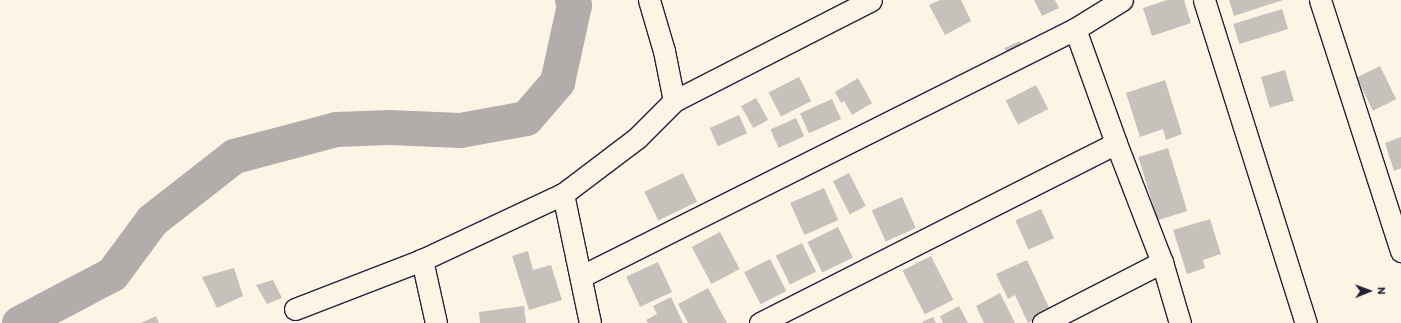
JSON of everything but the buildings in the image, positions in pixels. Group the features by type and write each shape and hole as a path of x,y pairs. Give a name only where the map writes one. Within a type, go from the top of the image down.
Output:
{"street":[{"path":"649,0 664,51 674,101"},
{"path":"294,309 422,260 563,194 637,138 674,101 871,0"},
{"path":"582,276 1075,29 1122,0"},
{"path":"1204,0 1306,323"},
{"path":"1320,0 1401,251"},
{"path":"1075,29 1116,143 1162,262 1180,323"},
{"path":"760,323 1116,143"},
{"path":"563,194 582,276 590,323"},
{"path":"422,260 436,323"},
{"path":"1043,323 1162,262"}],"waterway":[{"path":"19,323 112,274 152,220 234,156 336,129 389,127 460,130 526,118 557,82 574,5 572,0"}]}
